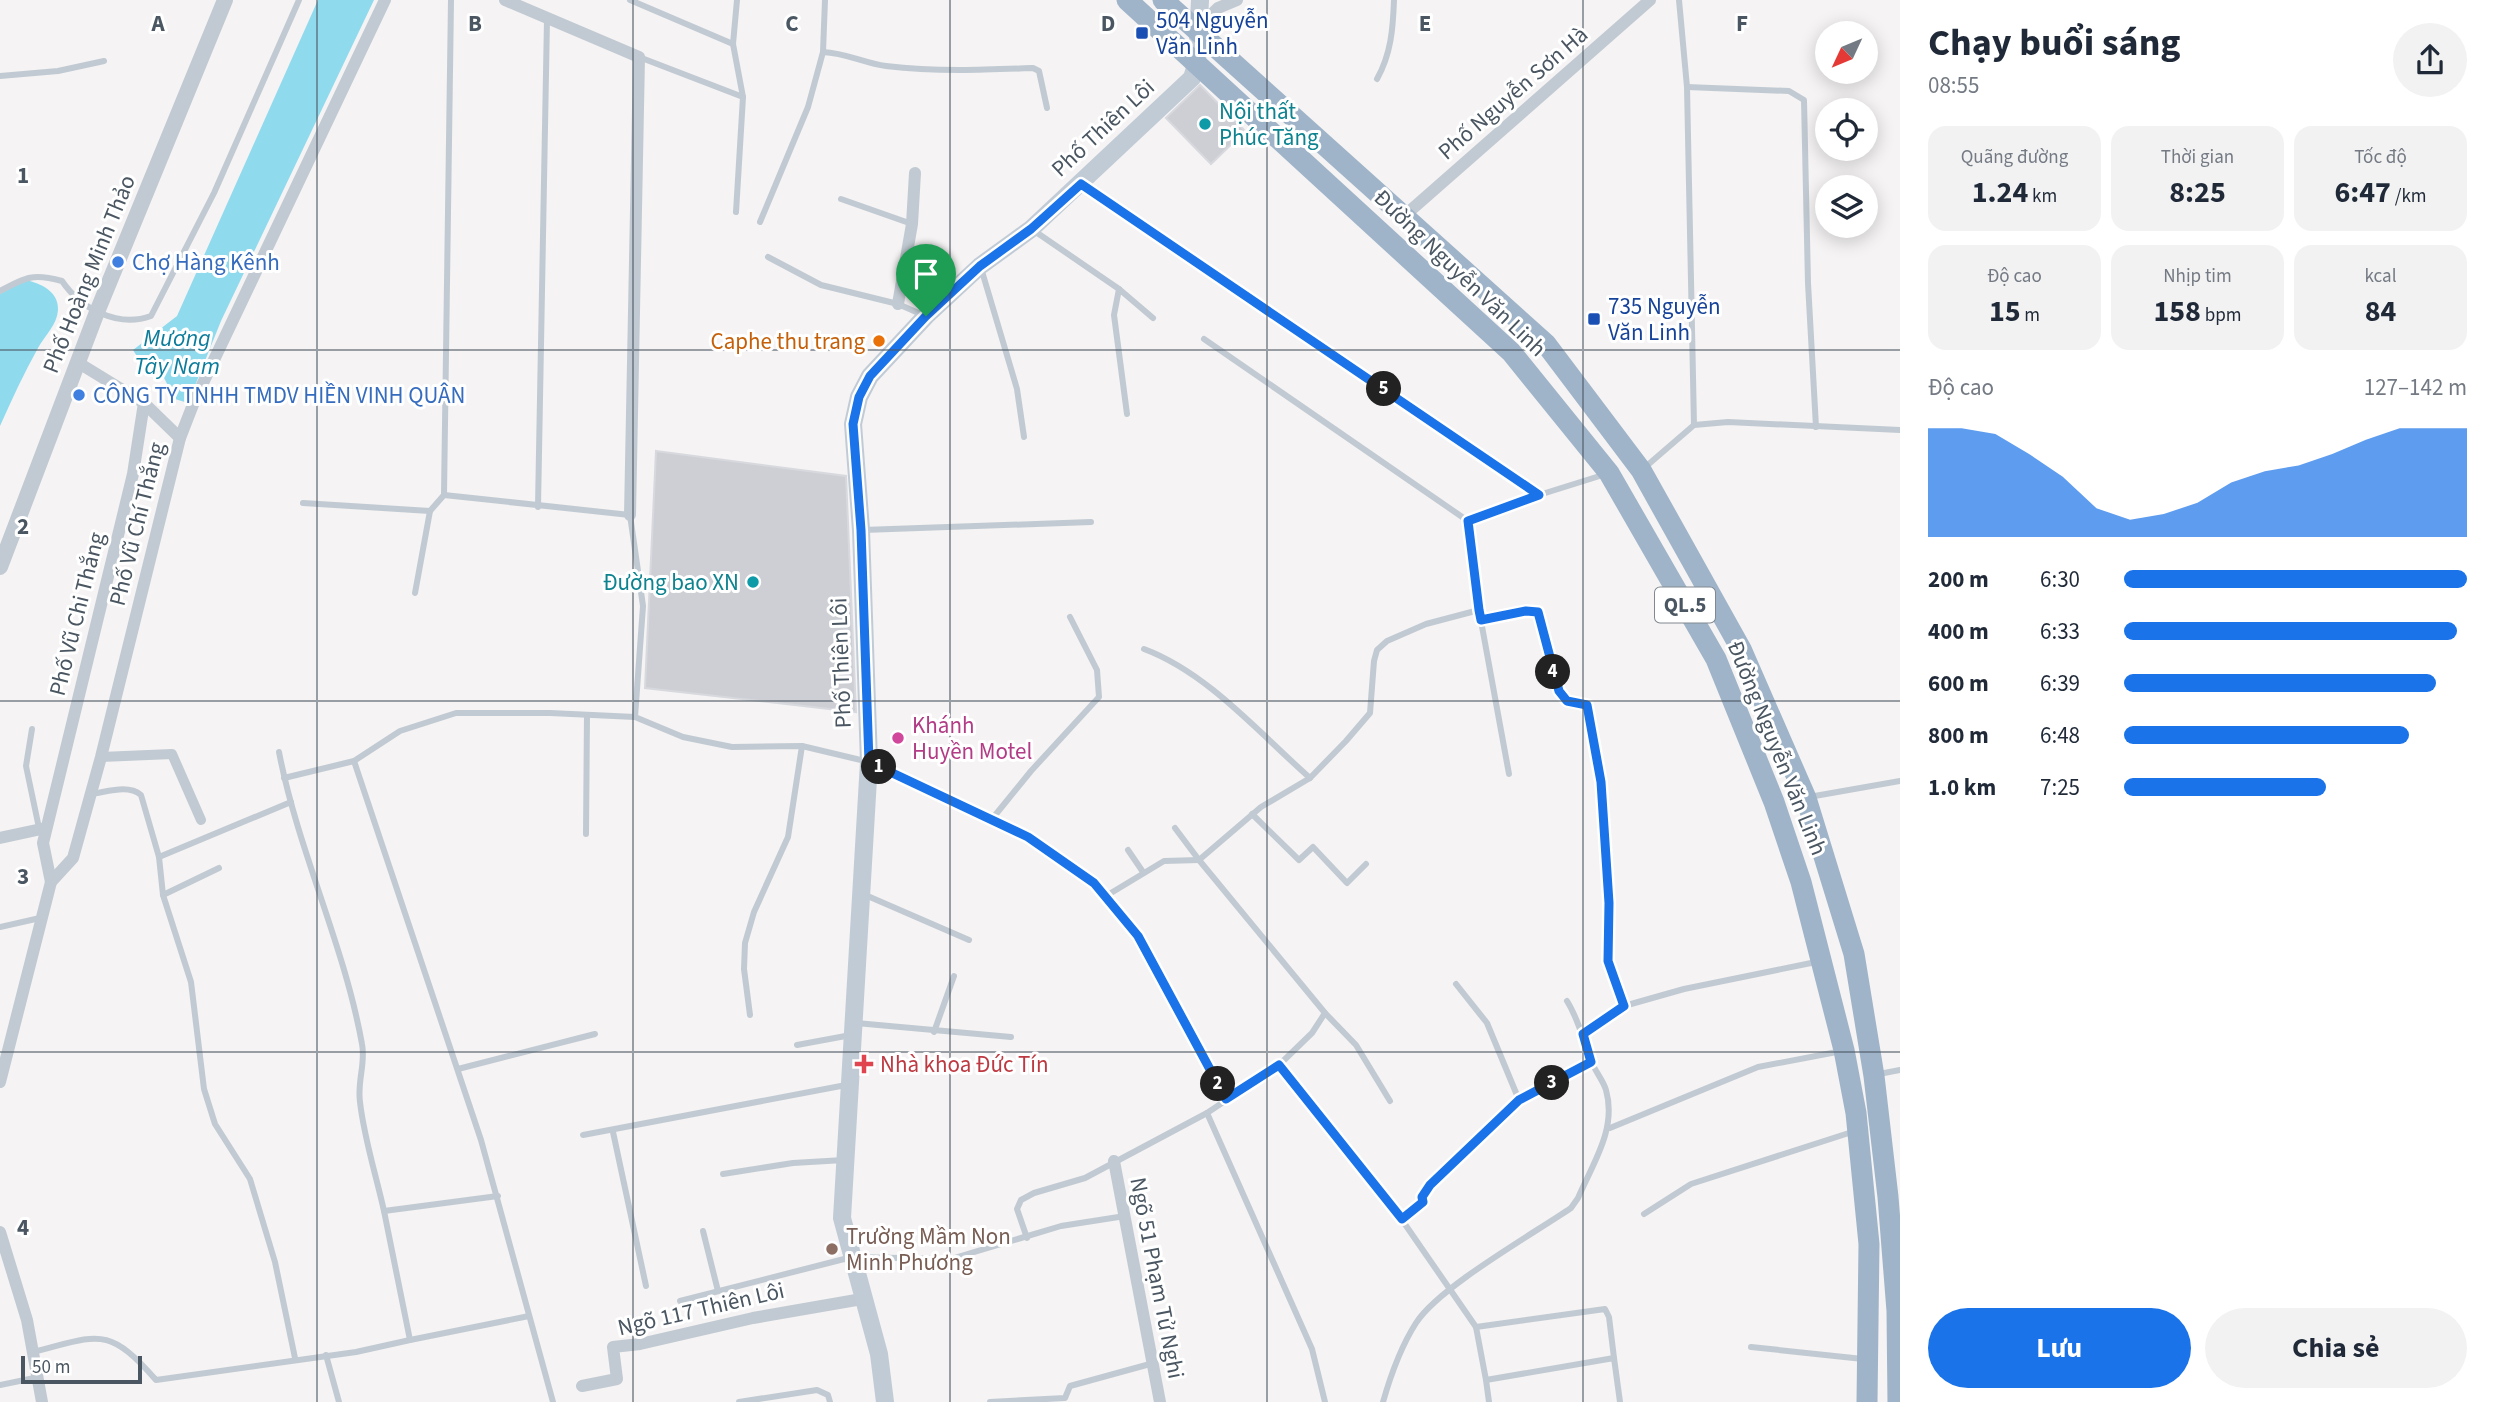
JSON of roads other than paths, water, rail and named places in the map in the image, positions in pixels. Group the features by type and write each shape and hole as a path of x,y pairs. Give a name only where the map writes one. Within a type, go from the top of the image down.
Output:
{"highway":[{"name":"Đường Nguyễn Văn Linh","path":"1127,0 1511,352 1609,473 1716,659 1774,802 1824,960 1844,1051 1858,1130 1869,1244 1867,1402"},
{"name":"Đường Nguyễn Văn Linh","path":"1163,0 1546,344 1641,470 1741,649 1806,798 1854,954 1874,1076 1897,1311 1898,1402"}],"main road":[{"path":"1197,62 1199,0"},
{"name":"Phố Thiên Lôi","path":"885,1402 879,1354 842,1218 869,762 861,530 853,424 859,397 870,376 926,316 980,266 1031,229 1081,184 1192,78 1197,62"}],"street":[{"name":"Phố Hoàng Minh Thảo","path":"0,567 77,362 225,0"},
{"name":"Phố Vũ Chí Thắng","path":"0,1082 51,882 73,858 91,794 180,438 194,402 385,0"},
{"path":"505,0 639,57 630,515"},
{"path":"1196,29 1218,8 1237,0"},
{"name":"Phố Nguyễn Sơn Hà","path":"1404,217 1650,0"},
{"path":"898,304 912,224 915,173"},
{"path":"77,362 144,403 180,438"},
{"name":"Phố Vũ Chi Thắng","path":"51,882 43,843 43,828 133,474 144,403"},
{"path":"101,757 172,754 201,820"},
{"path":"0,838 43,828"},
{"name":"Ngõ 51 Phạm Tử Nghi","path":"1114,1161 1150,1364 1160,1402"},
{"path":"0,1232 33,1352 42,1402"},
{"name":"Ngõ 117 Thiên Lôi","path":"582,1386 617,1378 613,1348 621,1344 640,1344 753,1318 862,1299"}],"lane":[{"path":"0,291 29,276 41,275 62,281 71,293 97,312 120,320 138,321 151,316 214,193 299,0"},
{"path":"415,593 430,511 444,495 451,0"},
{"path":"630,0 733,44"},
{"path":"736,212 743,97 733,44 737,0"},
{"path":"1377,79 1386,62 1393,34 1395,0"},
{"path":"1679,0 1687,87 1694,425"},
{"path":"760,222 808,107 823,52 825,3"},
{"path":"538,507 547,19"},
{"path":"823,52 842,52 883,66 951,72 1033,68 1039,71 1048,108"},
{"path":"639,57 743,97"},
{"path":"0,76 58,71 104,61"},
{"path":"1687,87 1789,91 1804,100 1808,283 1816,427"},
{"path":"1081,184 1539,495"},
{"path":"841,200 912,224"},
{"path":"1031,229 1119,289 1153,318"},
{"path":"768,257 821,285 898,304 926,316"},
{"path":"980,266 1017,388 1024,437"},
{"path":"1119,289 1114,315 1127,414"},
{"path":"1204,339 1468,521 1479,610 1509,774"},
{"path":"1641,470 1694,425 1728,422 1900,430"},
{"path":"1468,521 1609,473"},
{"path":"444,495 630,515 643,606 635,717"},
{"path":"303,502 430,511"},
{"path":"861,530 1091,522"},
{"path":"1106,896 1164,861 1199,860 1252,814 1310,778 1370,713 1374,661 1377,650 1387,641 1426,624 1479,610"},
{"path":"1481,620 1526,611 1538,612 1559,691 1567,701 1587,705 1601,782 1609,903 1608,961 1624,1006"},
{"path":"992,819 1031,771 1099,697 1097,670 1070,617"},
{"path":"1144,649 1178,665 1202,682 1310,778"},
{"path":"284,778 354,761 400,731 456,713 635,717 682,737 733,747 802,746 869,762 1028,837 1094,883 1138,936 1226,1099"},
{"path":"586,834 587,715"},
{"path":"32,729 26,766 43,828"},
{"path":"750,1015 744,970 745,943 758,902 788,837 802,746"},
{"path":"279,752 284,778 363,1045 363,1061 358,1079 360,1104 410,1340"},
{"path":"354,761 498,1196 553,1402"},
{"path":"1806,798 1900,782"},
{"path":"91,794 128,789 141,795 159,857 163,894 191,982 204,1088 215,1124 250,1179 275,1262 295,1358"},
{"path":"159,857 291,802"},
{"path":"1252,814 1299,860 1313,847 1347,883 1366,864"},
{"path":"1175,828 1325,1013 1356,1045 1390,1101"},
{"path":"1128,850 1143,872"},
{"path":"163,894 219,869"},
{"path":"862,894 969,940"},
{"path":"0,927 40,918"},
{"path":"1583,1034 1624,1006 1684,989 1824,960"},
{"path":"934,1032 954,976"},
{"path":"1456,984 1486,1023 1519,1100"},
{"path":"1383,1402 1395,1362 1417,1320 1450,1289 1571,1208 1609,1128 1606,1090 1591,1062 1583,1034 1567,1000"},
{"path":"1027,1238 1017,1209 1021,1200 1034,1193 1085,1178 1207,1113 1279,1065 1312,1032 1325,1013"},
{"path":"797,1045 854,1029 1011,1037"},
{"path":"458,1069 595,1034"},
{"path":"1609,1128 1758,1067 1844,1051"},
{"path":"1402,1219 1423,1202 1422,1197 1430,1185 1519,1100 1591,1062"},
{"path":"1279,1065 1402,1219 1476,1327 1489,1402"},
{"path":"1874,1076 1900,1070"},
{"path":"583,1135 613,1132 851,1084"},
{"path":"1207,1113 1312,1349 1325,1402"},
{"path":"1644,1214 1691,1184 1858,1130"},
{"path":"613,1132 646,1286"},
{"path":"723,1174 793,1163 846,1160"},
{"path":"384,1211 498,1196"},
{"path":"680,1301 852,1257 951,1259 1061,1226 1125,1216"},
{"path":"703,1231 718,1291"},
{"path":"1476,1327 1605,1309 1609,1317 1620,1402"},
{"path":"33,1352 93,1336 108,1339 132,1354 156,1380 327,1355 529,1316"},
{"path":"1751,1347 1868,1359"},
{"path":"327,1355 339,1402"},
{"path":"1486,1380 1614,1358"},
{"path":"990,1402 1065,1398 1070,1386 1150,1364"},
{"path":"0,1385 39,1377"},
{"path":"739,1402 817,1390 828,1395 830,1402"}],"water":[{"name":"Mương Tây Nam","path":"318,0 374,0 221,321 188,403 175,399 163,376 140,361 133,350 177,316"},
{"path":"25,280 37,283 52,293 58,310 53,325 28,367 0,426 0,294"}],"place":[{"name":"504 Nguyễn Văn Linh","path":"1142,33"},
{"name":"Nội thất Phúc Tăng","path":"1205,124"},
{"name":"Chợ Hàng Kênh","path":"118,262"},
{"name":"735 Nguyễn Văn Linh","path":"1594,319"},
{"name":"Caphe thu trang","path":"879,341"},
{"name":"CÔNG TY TNHH TMDV HIỀN VINH QUÂN","path":"79,395"},
{"name":"Đường bao XN","path":"753,582"},
{"name":"Khánh Huyền Motel","path":"898,738"},
{"name":"Nhà khoa Đức Tín","path":"864,1064"},
{"name":"Trường Mầm Non Minh Phương","path":"832,1249"}]}
